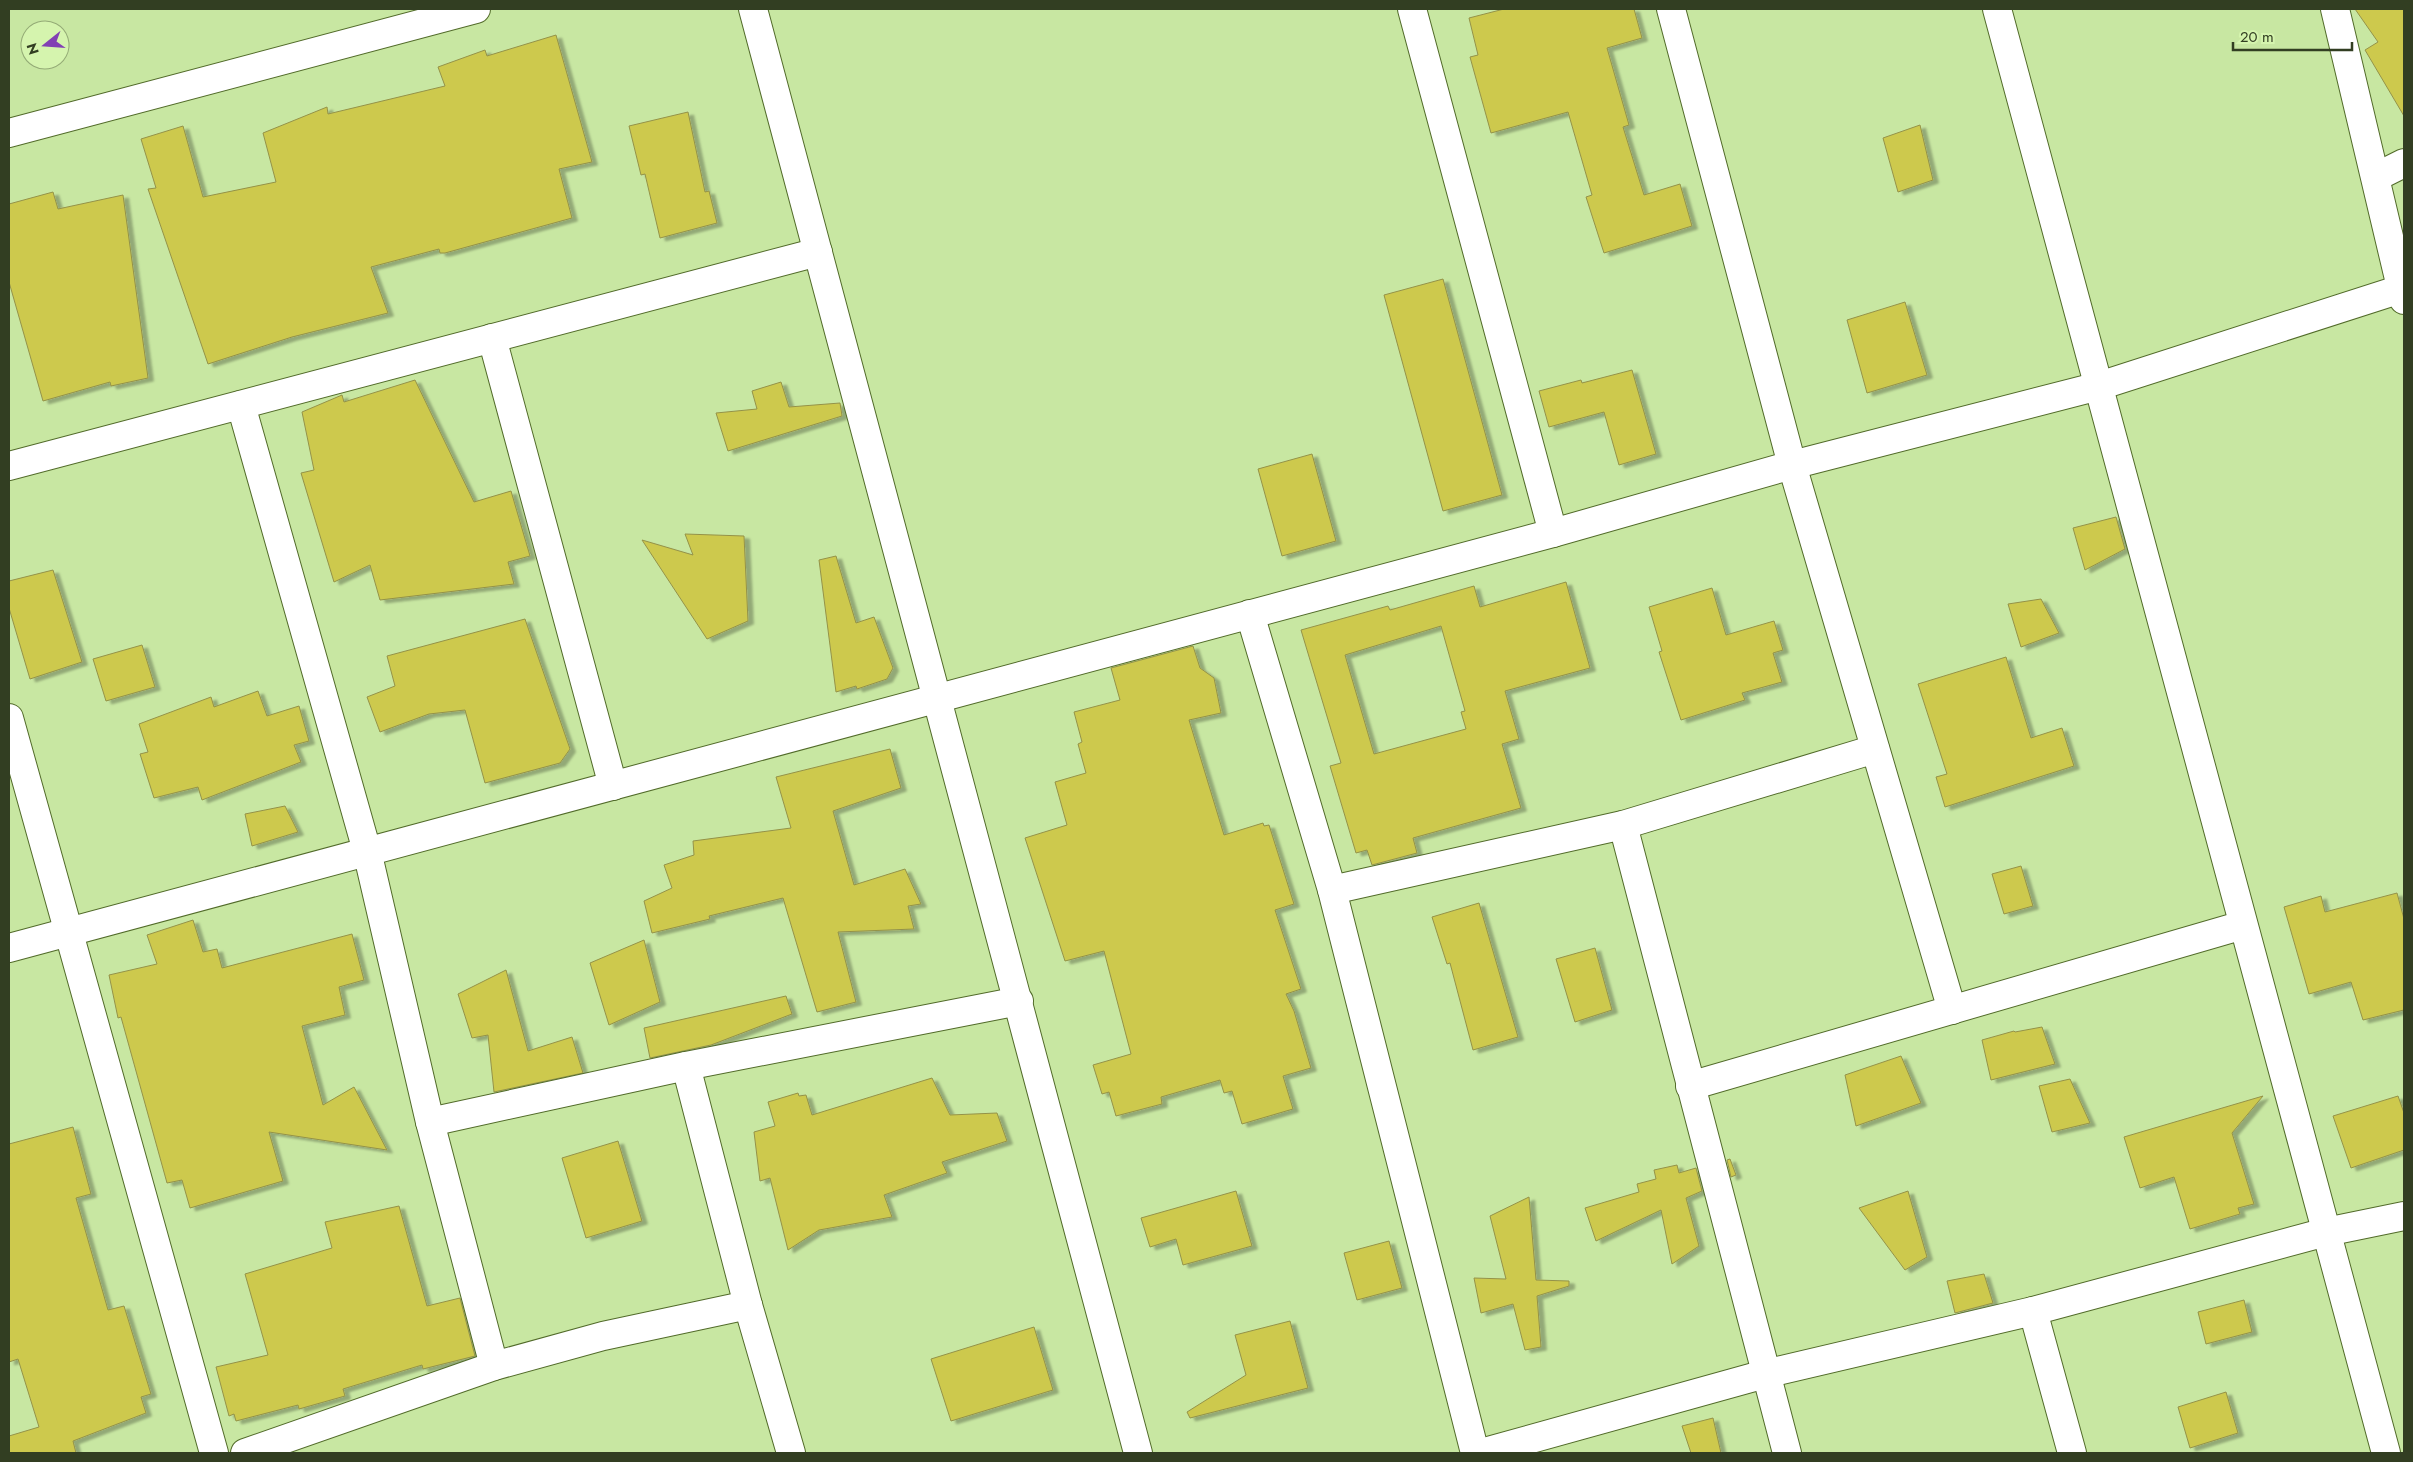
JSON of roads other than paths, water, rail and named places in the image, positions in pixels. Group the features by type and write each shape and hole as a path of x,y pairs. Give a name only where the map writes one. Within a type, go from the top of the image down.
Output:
{"street":[{"path":"9,133 397,19 476,9"},
{"path":"753,9 1138,1453"},
{"path":"1412,9 1553,533"},
{"path":"1671,9 1792,465 1952,1010"},
{"path":"1997,9 2386,1453"},
{"path":"9,948 1553,533 1792,465 2099,386 2403,292 2335,9"},
{"path":"2376,177 2404,163"},
{"path":"9,466 818,252"},
{"path":"492,338 613,786"},
{"path":"241,404 367,851 430,1122 494,1366"},
{"path":"1250,614 1332,890 1475,1453"},
{"path":"9,718 214,1453"},
{"path":"1332,890 1623,825 1875,748"},
{"path":"1623,825 1787,1453"},
{"path":"1690,1086 2243,925"},
{"path":"430,1122 686,1066 1019,1001"},
{"path":"686,1066 748,1305 791,1453"},
{"path":"1481,1453 1765,1374 2033,1311 2326,1232 2404,1216"},
{"path":"245,1453 494,1366 603,1336 748,1305"},
{"path":"2033,1311 2072,1453"}]}
